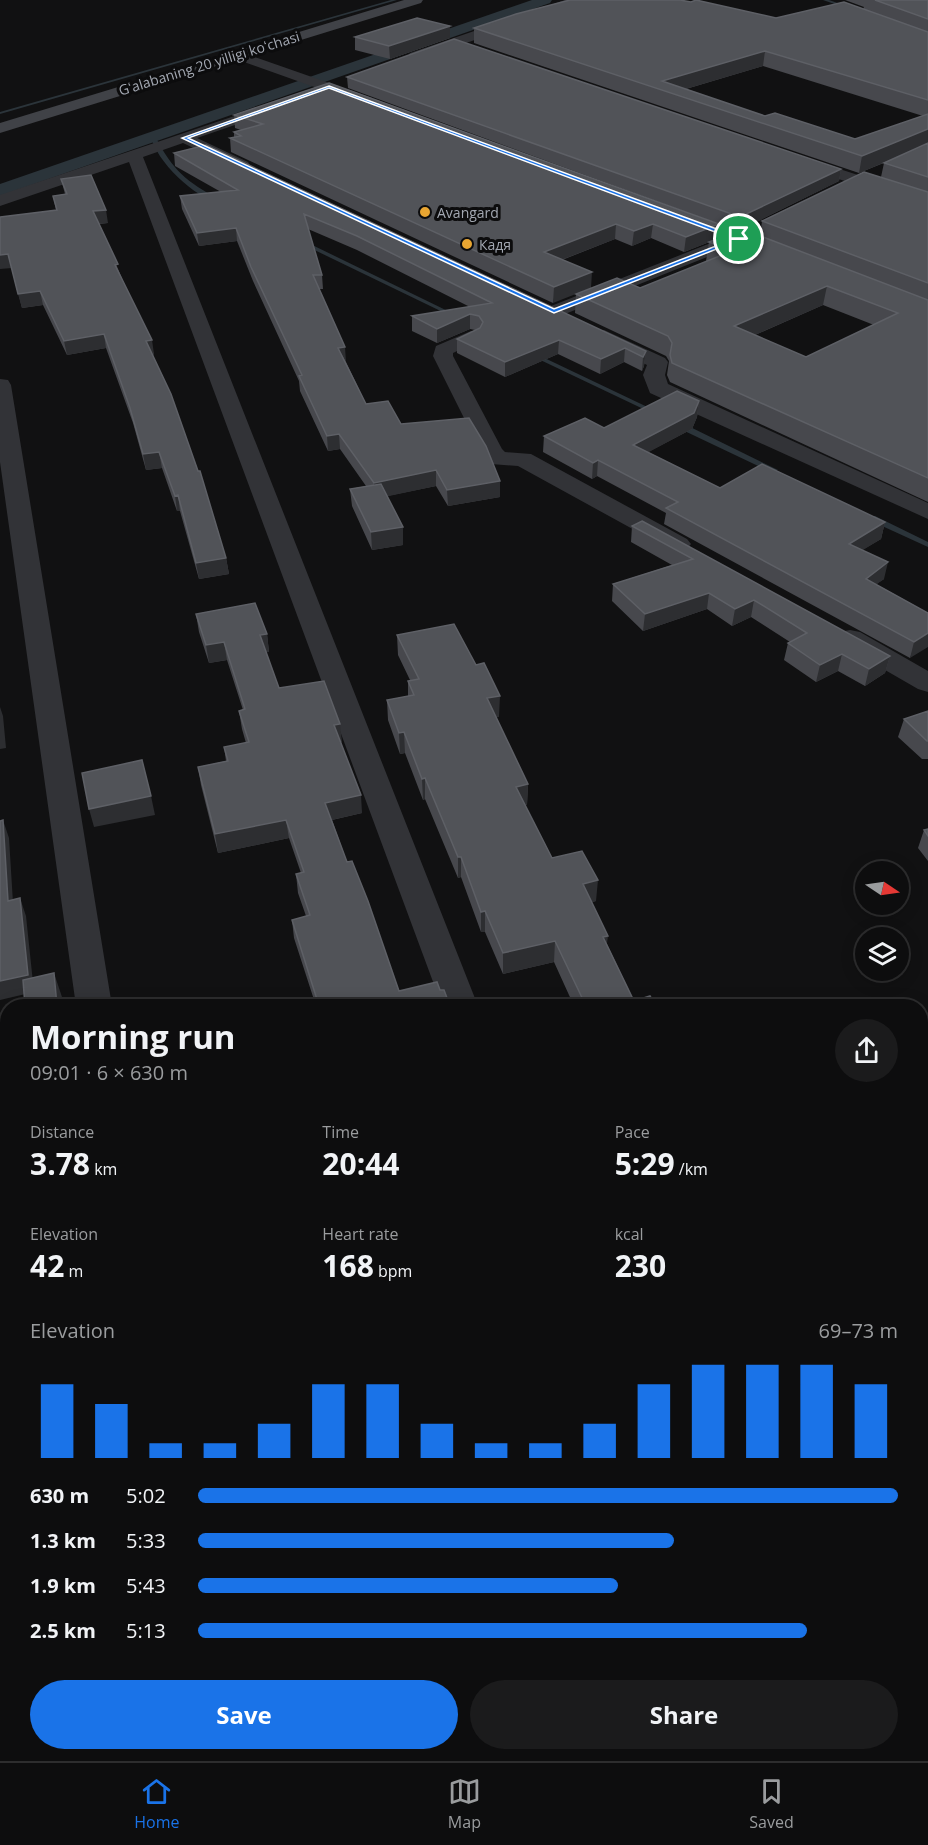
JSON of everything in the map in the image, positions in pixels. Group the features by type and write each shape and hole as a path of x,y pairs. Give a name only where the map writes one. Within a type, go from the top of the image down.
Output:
{"main road":[{"name":"Gʻalabaning 20 yilligi koʻchasi","path":"0,128 417,0"}],"street":[{"path":"396,63 577,0"},
{"path":"452,43 474,50"},
{"path":"236,54 385,108"},
{"path":"307,95 352,79"},
{"path":"0,201 285,103"},
{"path":"184,138 260,174"},
{"path":"150,151 457,999"},
{"path":"784,156 928,204"},
{"path":"836,192 888,168"},
{"path":"662,210 784,257"},
{"path":"761,229 548,309 658,362 654,375 658,388 928,512"},
{"path":"471,337 447,347 443,350 443,356 492,452 499,459 523,459 701,557"},
{"path":"0,385 12,535 93,999"},
{"path":"828,626 928,682"}],"building":[{"path":"570,0 680,0 691,2 696,0 776,18 844,2 928,32 928,100 765,51 662,81 765,116 775,113 855,139 928,114 928,129 862,156 474,28"},
{"path":"875,0 928,0 928,19"},
{"path":"417,18 450,26 389,46 355,37"},
{"path":"454,39 841,169 740,217 347,77"},
{"path":"329,83 719,224 686,237 653,224 634,231 616,224 544,252 592,272 554,287 230,138 241,136 234,132 263,124 234,115"},
{"path":"928,143 928,177 884,163"},
{"path":"206,145 646,351 643,357 625,348 601,359 559,340 505,362 457,339 480,328 483,322 479,316 470,314 437,329 412,316 492,303 357,236 304,214 322,275 313,275 345,347 338,348 366,404 388,401 401,424 469,418 486,446 500,481 447,490 436,470 374,483 339,434 327,436 299,376 302,375 251,267 236,228 197,233 180,196 238,190 174,153"},
{"path":"864,172 928,192 928,283 762,221"},
{"path":"91,175 106,210 93,211 118,264 115,265 152,340 146,341 171,394 198,471 200,471 226,558 196,563 178,495 175,496 159,452 143,454 130,408 104,334 64,341 40,291 18,294 8,254 0,255 0,217 57,210 53,196 67,194 61,179"},
{"path":"742,229 928,300 928,478 672,363 670,355 672,343 668,336 576,294 617,278 640,288 732,251 709,242","holes":["827,286 898,313 806,357 734,326"]},
{"path":"677,391 699,401 694,413 633,445 720,488 762,464 885,522 849,544 888,562 866,579 928,613 928,633 914,642 666,508 678,502 598,460 593,463 544,436 585,418 604,428"},
{"path":"381,484 403,527 371,532 350,489"},
{"path":"642,521 890,656 869,669 842,654 820,665 788,643 807,633 754,600 735,609 709,593 645,614 613,584 693,559 632,526"},
{"path":"255,603 267,634 260,635 279,688 324,681 340,724 334,725 361,795 325,803 347,862 352,861 399,991 437,982 440,990 444,990 447,999 317,999 292,920 310,915 296,874 304,872 286,820 215,834 198,767 228,761 224,747 249,742 239,711 245,709 224,642 206,645 196,614"},
{"path":"454,624 476,665 484,663 500,696 487,698 528,784 516,787 552,858 582,851 598,880 583,884 608,936 603,937 633,999 583,999 555,941 503,953 485,911 481,912 461,857 458,857 425,778 422,779 404,732 399,733 387,700 414,695 408,681 419,679 397,635"},
{"path":"928,711 928,741 927,741 904,719"},
{"path":"142,760 151,796 89,809 82,773"},
{"path":"3,820 8,901 20,898 28,975 0,981 0,821"},
{"path":"54,973 56,999 24,999 23,980"}],"waterway":[{"path":"0,113 395,0"},
{"path":"0,190 545,0"},
{"path":"825,0 847,7"},
{"path":"153,137 165,160 179,176 218,201"},
{"path":"302,242 455,316"},
{"path":"534,355 658,414"},
{"path":"677,424 774,470"},
{"path":"872,518 928,545"}],"place":[{"name":"Avangard","path":"425,212"},
{"name":"Кадя","path":"467,244"}],"route":[{"path":"329,87 739,239 554,312 184,138 329,87"}]}
